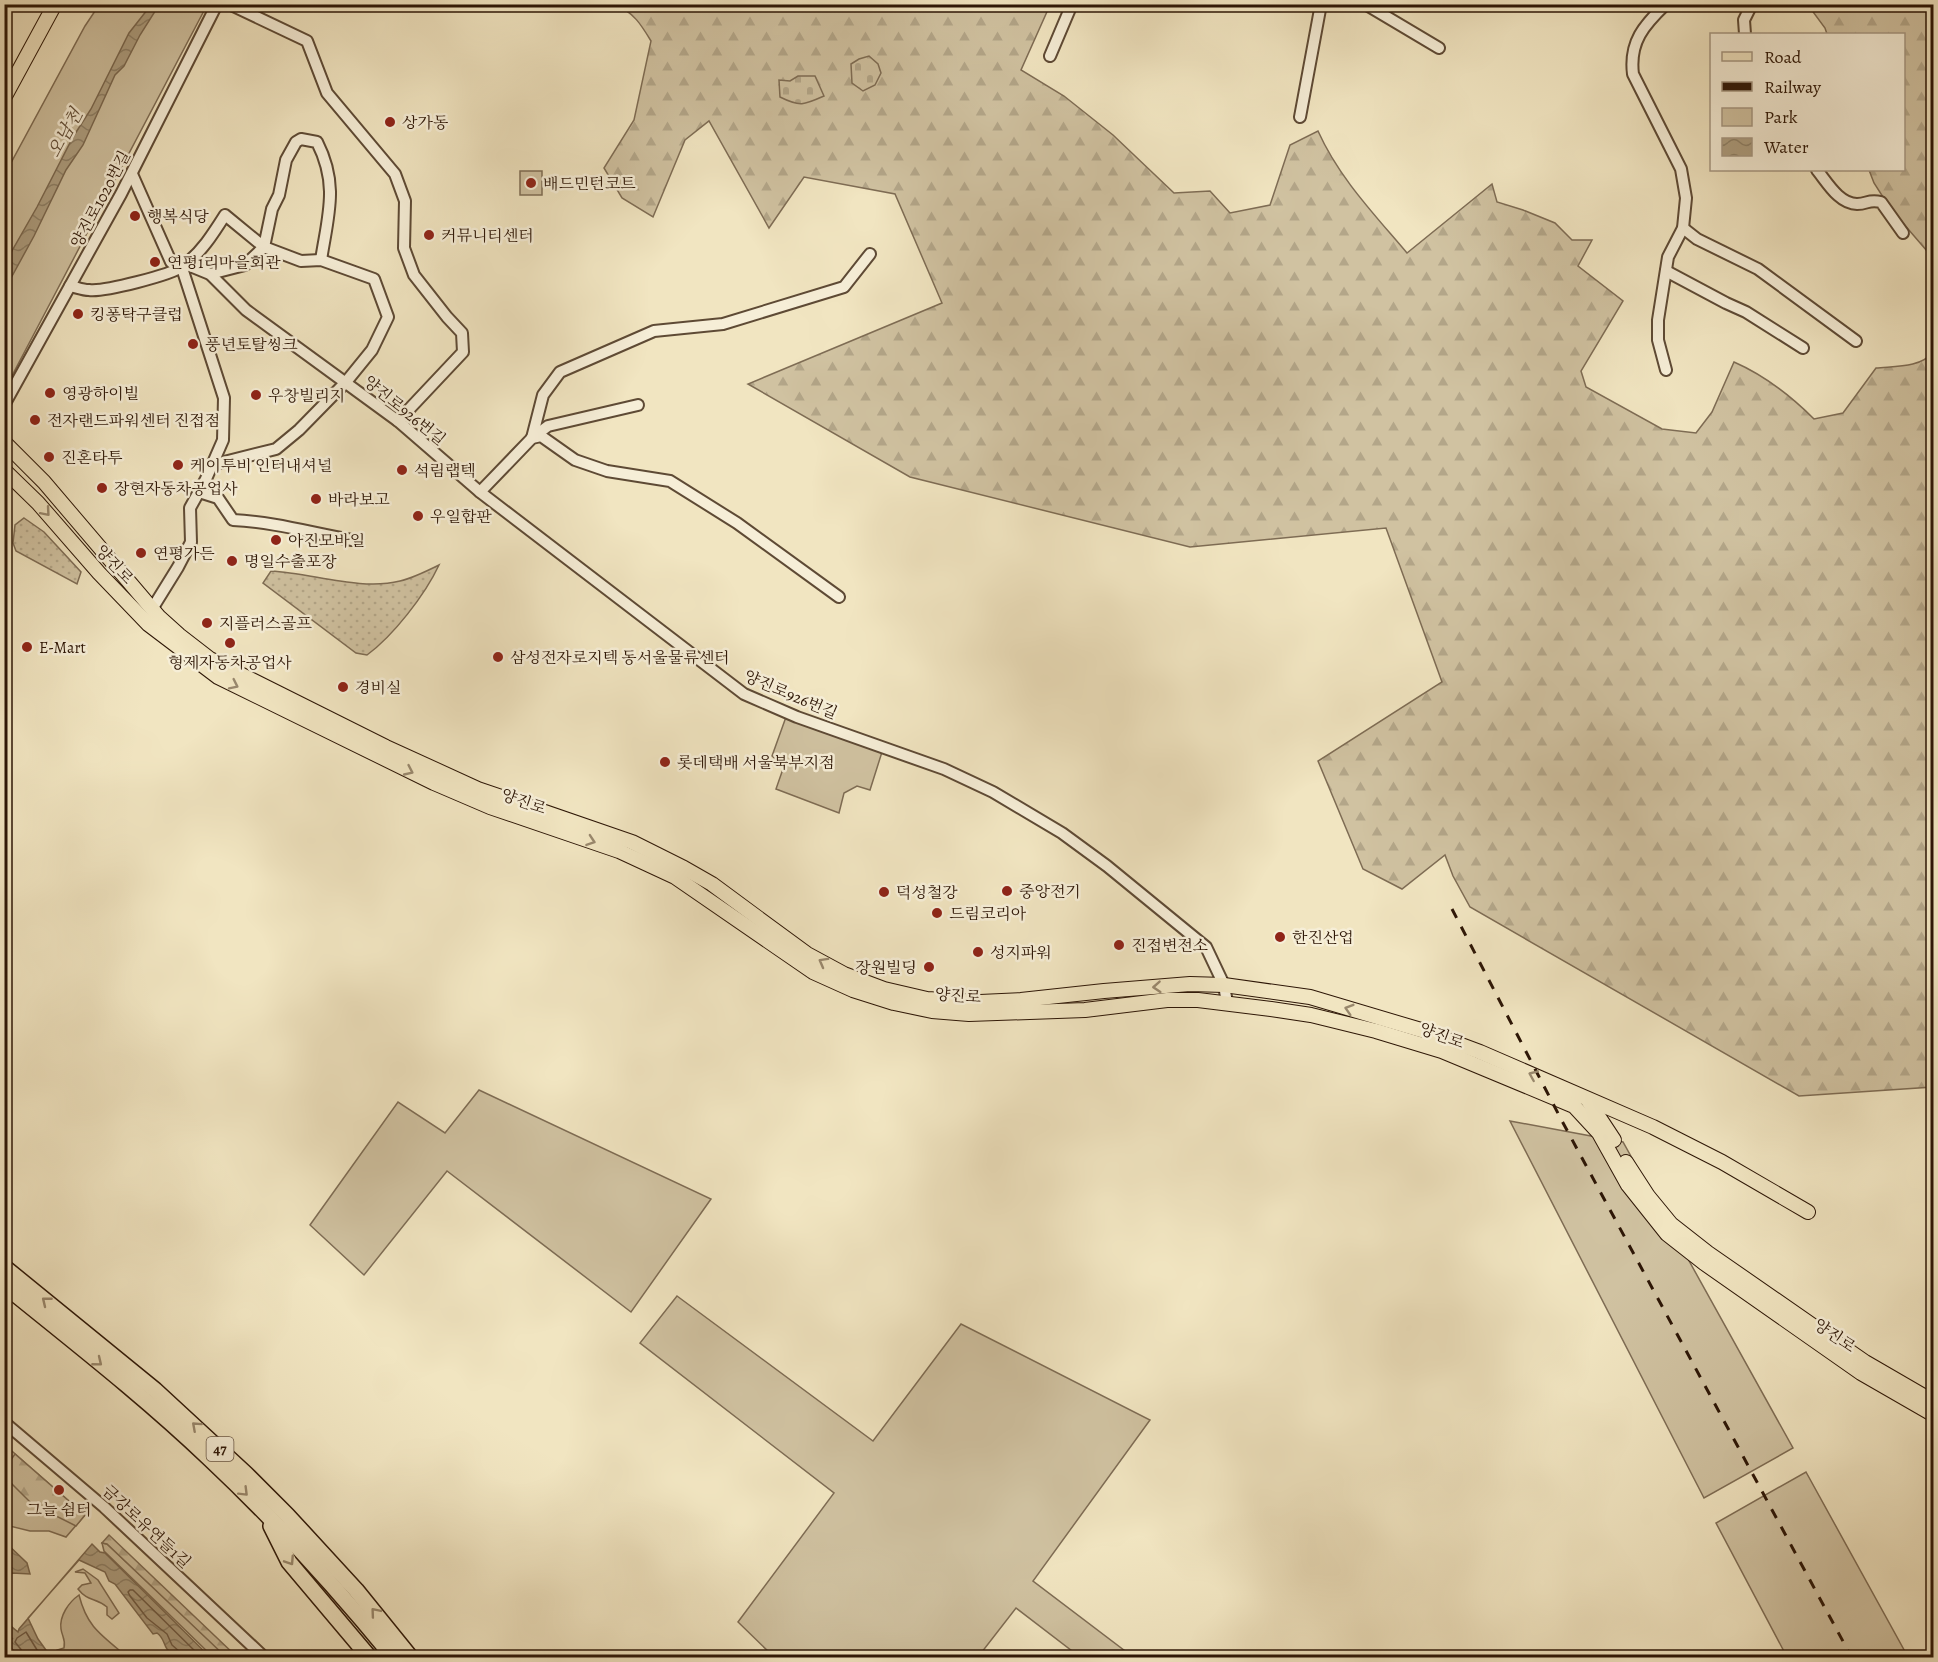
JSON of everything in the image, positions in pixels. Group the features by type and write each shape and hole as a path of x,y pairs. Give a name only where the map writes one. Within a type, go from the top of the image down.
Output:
{"highway":[{"name":"47","path":"4,1267 154,1390 239,1467 356,1590 411,1658"},
{"name":"47","path":"4,1285 140,1396 208,1457 316,1566 394,1658"},
{"path":"262,1510 289,1562 370,1658"}],"main road":[{"path":"4,98 55,4"},
{"name":"양진로","path":"4,442 44,482 152,609 179,635 210,659 386,747 478,789 632,842 712,884 807,954 844,974 884,989 927,999 980,1002 1190,984 1224,985 1310,997 1421,1030 1480,1052 1653,1127 1722,1162 1808,1212"},
{"name":"양진로","path":"4,470 38,503 99,573 148,624 218,677 434,783 490,807 619,851 675,877 823,977 853,990 894,1003 932,1011 969,1014 1085,1010 1167,1000 1198,1000 1311,1015 1442,1051 1574,1107 1599,1133 1628,1185 1667,1234 1704,1263 1851,1366 1934,1415"},
{"name":"양진로","path":"1586,1098 1612,1137 1633,1175 1671,1224 1717,1260 1856,1356 1934,1402"}],"street":[{"name":"양진로1020번길","path":"4,405 132,174 217,4"},
{"path":"229,4 307,41 327,93 396,174 405,201 404,248 414,275 462,333 463,352 398,421"},
{"path":"1050,56 1072,4"},
{"path":"1300,117 1321,4"},
{"path":"1365,4 1439,48"},
{"path":"1666,4 1650,20 1638,39 1631,57 1633,74 1681,169 1686,198 1683,228 1668,257 1658,320 1659,340 1666,370"},
{"path":"1745,33 1744,20 1752,4"},
{"path":"70,286 90,291 141,281 188,265 210,274 245,265 264,248 286,160 296,142 301,140 317,142 326,160 332,191 321,260"},
{"path":"1818,171 1841,199 1849,204 1860,204 1871,200 1881,202 1903,233"},
{"path":"132,174 171,262 182,267 224,398 223,440 190,508 191,542 152,609"},
{"path":"182,267 208,241 225,215 264,248"},
{"path":"1683,228 1697,239 1758,269 1856,341"},
{"name":"양진로926번길","path":"212,465 276,449 299,430 346,382 372,350 388,317 374,279 321,260 301,261 264,248"},
{"path":"532,438 543,394 560,372 654,331 723,324 844,287 870,254"},
{"path":"1666,272 1746,312 1803,348"},
{"name":"양진로926번길","path":"210,274 246,310 398,421 480,492 744,694 797,717 944,769 993,792 1062,833 1107,866 1206,948 1224,985 1227,1003"},
{"path":"480,492 532,438 548,426 638,405"},
{"path":"532,438 542,436 575,460 607,471 669,481 737,523 839,597"},
{"path":"199,492 218,498 233,520 279,524 307,532 352,540"},
{"name":"금강로유연들1길","path":"4,1422 104,1507 265,1658"}],"green space":[{"path":"820,4 827,7 840,4 1050,5 1021,70 1064,96 1113,135 1174,193 1210,191 1230,213 1270,205 1290,145 1318,131 1336,165 1407,253 1492,184 1497,202 1555,223 1572,240 1592,240 1578,266 1623,301 1581,371 1586,387 1662,429 1696,433 1712,412 1734,362 1757,373 1777,387 1814,419 1843,413 1876,368 1914,364 1933,352 1933,1087 1799,1096 1470,907 1453,876 1445,855 1402,889 1363,869 1318,761 1442,682 1386,528 1190,547 910,477 748,384 942,303 895,194 804,177 769,228 709,121 685,140 653,217 622,198 604,168 634,120 651,41 632,15 615,5"},
{"path":"99,5 207,5 5,389 5,174 85,26"},
{"path":"1808,5 1933,5 1933,258 1890,208 1874,183 1869,171 1905,171 1905,33 1827,33"},
{"path":"869,56 878,64 881,73 875,85 863,91 852,83 851,64"},
{"path":"798,76 815,76 824,96 802,104 780,97 779,80 790,81"},
{"name":"배드민턴코트","path":"520,171 542,171 542,195 520,195"},
{"path":"24,518 44,532 81,572 77,584 16,551 13,543 15,525"},
{"path":"439,565 426,589 408,614 367,655 356,653 263,583 271,571 352,583 385,584 410,578"},
{"path":"786,717 882,752 870,790 857,786 844,793 839,813 776,789 784,766 772,756"},
{"path":"479,1090 711,1199 631,1312 447,1171 364,1275 310,1225 398,1102 445,1133"},
{"path":"1510,1121 1623,1142 1793,1448 1704,1498"},
{"path":"677,1296 873,1441 961,1324 1150,1420 1033,1581 1133,1657 1080,1657 1016,1608 978,1657 774,1657 738,1622 834,1493 640,1343"},
{"path":"5,1445 85,1515 66,1537 49,1531 30,1531 6,1525 5,1527"},
{"path":"15,1454 85,1515 76,1526 32,1504 12,1484 5,1474 5,1468"},
{"path":"1806,1472 1908,1657 1787,1657 1716,1523"},
{"path":"109,1535 237,1657 226,1657 107,1544 102,1543"},
{"path":"102,1543 107,1544 227,1657 213,1657 104,1551"},
{"path":"83,1569 98,1580 119,1613 112,1619 107,1615 107,1607 85,1596 78,1589 82,1585 91,1583 85,1573 75,1572"},
{"path":"79,1595 85,1613 93,1626 119,1650 117,1657 62,1657 56,1654 57,1650 64,1648 65,1642 61,1632 63,1614 68,1605"}],"water":[{"name":"오남천","path":"151,5 159,5 124,66 115,75 83,145 66,170 5,289 5,263 73,137 91,109 129,33"},
{"path":"4,1541 27,1563 30,1574 12,1573 7,1584 11,1599 5,1608"},
{"path":"92,1544 100,1552 105,1553 210,1657 181,1658 171,1653 161,1637 157,1633 153,1634 115,1584 109,1581 105,1572 79,1560 47,1596"},
{"path":"28,1618 38,1639 51,1657 20,1657 6,1643 10,1638 13,1639 5,1632 5,1621 18,1632"}],"railway":[{"path":"1452,909 1562,1121 1852,1658"}],"place":[{"name":"상가동","path":"390,122"},
{"name":"배드민턴코트","path":"531,183"},
{"name":"행복식당","path":"135,216"},
{"name":"커뮤니티센터","path":"429,235"},
{"name":"연평1리마을회관","path":"155,262"},
{"name":"킹퐁탁구클럽","path":"78,314"},
{"name":"풍년토탈씽크","path":"193,344"},
{"name":"영광하이빌","path":"50,393"},
{"name":"우창빌리지","path":"256,395"},
{"name":"전자랜드파워센터 진접점","path":"35,420"},
{"name":"진혼타투","path":"49,457"},
{"name":"케이투비 인터내셔널","path":"178,465"},
{"name":"석림랩텍","path":"402,470"},
{"name":"장현자동차공업사","path":"102,488"},
{"name":"바라보고","path":"316,499"},
{"name":"우일합판","path":"418,516"},
{"name":"아진모바일","path":"276,540"},
{"name":"연평가든","path":"141,553"},
{"name":"명일수출포장","path":"232,561"},
{"name":"지플러스골프","path":"207,623"},
{"name":"형제자동차공업사","path":"230,643"},
{"name":"E-Mart","path":"27,647"},
{"name":"삼성전자로지텍 동서울물류센터","path":"498,657"},
{"name":"경비실","path":"343,687"},
{"name":"롯데택배 서울북부지점","path":"665,762"},
{"name":"중앙전기","path":"1007,891"},
{"name":"덕성철강","path":"884,892"},
{"name":"드림코리아","path":"937,913"},
{"name":"한진산업","path":"1280,937"},
{"name":"진접변전소","path":"1119,945"},
{"name":"성지파워","path":"978,952"},
{"name":"장원빌딩","path":"929,967"},
{"name":"그늘 쉼터","path":"59,1490"}]}
